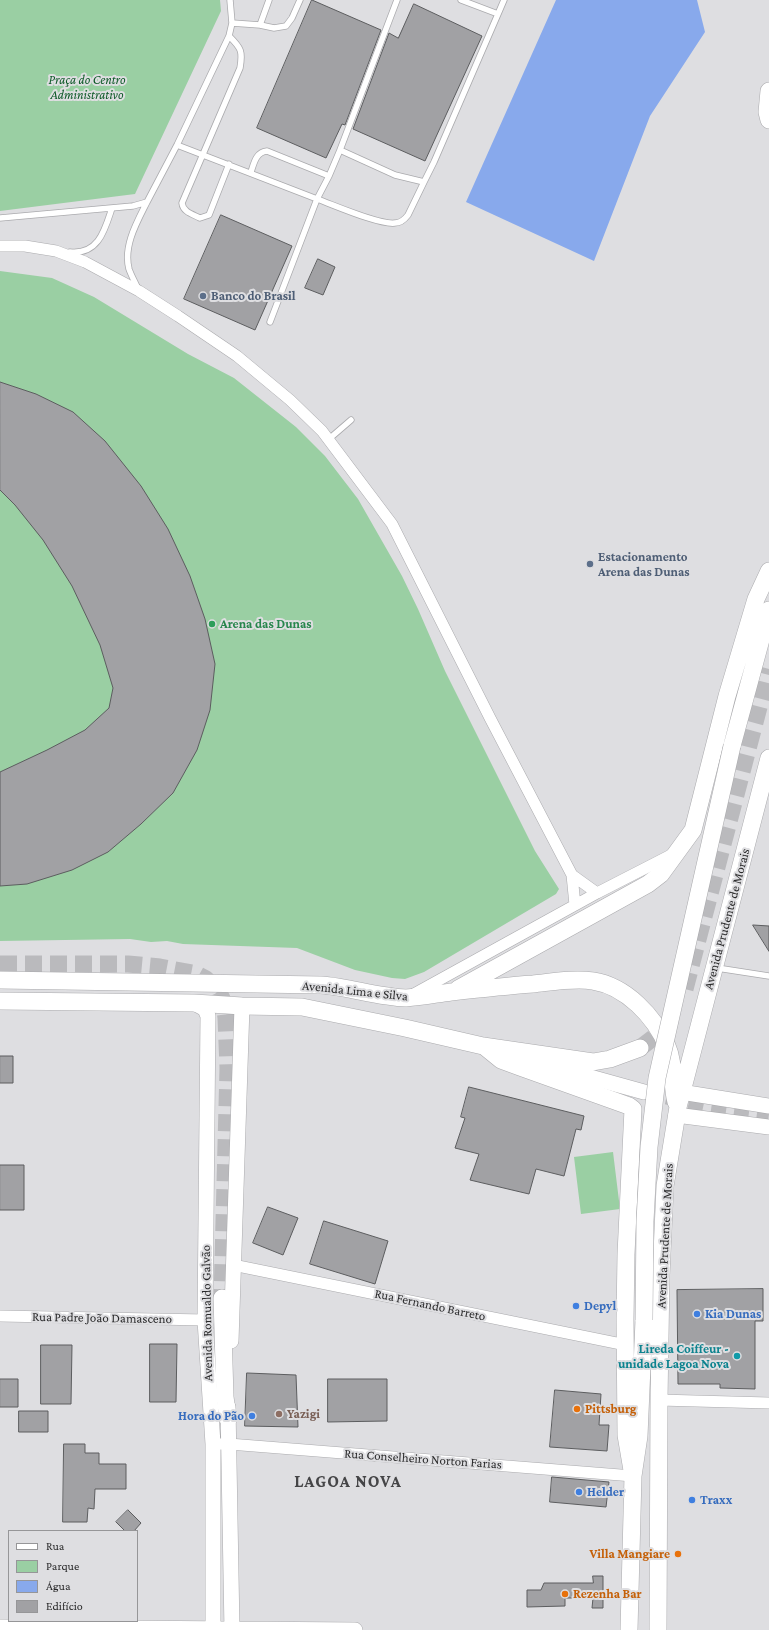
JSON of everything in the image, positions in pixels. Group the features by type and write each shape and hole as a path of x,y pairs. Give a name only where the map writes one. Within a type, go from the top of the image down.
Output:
{"main road":[{"path":"769,91 767,112 769,120"},
{"path":"451,992 648,884 661,874 679,851 695,825 727,696 756,599 769,572"},
{"path":"629,1630 633,1476 639,1436 644,1320 647,1177 657,1078 732,746 769,610"},
{"name":"Avenida Prudente de Morais","path":"658,1630 661,1275 666,1186 678,1105 769,758"},
{"name":"Avenida Lima e Silva","path":"0,980 321,985 338,986 393,997 406,998 556,981 592,981 610,986 626,996 641,1007 653,1020 667,1044 673,1064 673,1086 678,1105"},
{"name":"Avenida Lima e Silva","path":"0,1001 194,1003 242,1006 302,1007 483,1046 593,1062 610,1059 640,1048"},
{"name":"Avenida Romualdo Galvão","path":"194,1003 205,1009 208,1016 205,1320 213,1444 213,1630"},
{"name":"Avenida Romualdo Galvão","path":"232,1629 228,1419 242,1006"},
{"path":"483,1046 493,1054 514,1065 629,1106 633,1109 626,1254 626,1435 633,1476"},
{"path":"483,1046 644,1092"},
{"path":"678,1105 769,1106"},
{"path":"678,1105 769,1127"},
{"path":"222,1298 225,1397 228,1419"},
{"path":"0,1627 92,1629 355,1630"}],"street":[{"path":"0,246 25,246 56,251 85,262 139,291 237,356 290,400 329,439 392,524 490,718 572,875 575,905"},
{"path":"406,998 597,893 679,851"},
{"path":"572,875 597,893"},
{"name":"Rua Fernando Barreto","path":"233,1265 626,1345"},
{"name":"Rua Padre João Damasceno","path":"0,1316 205,1320"},
{"path":"659,1400 769,1403"},
{"name":"Rua Conselheiro Norton Farias","path":"213,1444 229,1444 633,1476"}],"lane":[{"path":"139,291 129,269 129,242 147,202 177,145 229,36 232,23 230,0"},
{"path":"260,25 269,0"},
{"path":"232,23 260,25 274,28 286,26 292,18 300,0"},
{"path":"270,322 317,199 340,150 397,0"},
{"path":"461,0 498,14"},
{"path":"177,145 382,223 396,224 404,220 408,215 434,162 504,0"},
{"path":"229,36 239,47 242,53 240,68 182,203 182,207 185,211 200,218 209,215 229,164"},
{"path":"340,150 395,175 424,182"},
{"path":"251,172 258,155 263,151 267,151 329,176"},
{"path":"0,218 133,206 147,202"},
{"path":"56,251 75,253 86,250 99,241 112,208"},
{"path":"329,439 351,420"},
{"path":"715,968 769,976"}],"green space":[{"name":"Praça do Centro Administrativo","path":"0,0 220,0 221,11 135,194 0,211"},
{"name":"Arena das Dunas","path":"0,271 52,278 94,297 188,354 234,378 296,427 325,456 358,499 402,576 445,671 535,851 559,889 556,894 424,972 405,979 392,978 355,970 297,948 183,944 167,941 151,942 130,939 0,941"},
{"path":"613,1152 620,1209 581,1214 574,1157"}],"water":[{"path":"556,0 697,0 705,32 650,116 594,261 466,202"}],"building":[{"path":"312,0 381,30 345,125 342,124 326,158 257,128"},
{"path":"414,4 482,36 425,161 353,129 389,33 398,38"},
{"path":"221,215 292,246 255,330 184,299"},
{"path":"318,259 335,267 323,295 305,288"},
{"name":"Arena das Dunas","path":"0,382 36,394 73,412 105,441 141,486 168,529 190,576 205,619 215,664 210,710 197,750 173,793 141,824 108,852 72,870 27,884 0,886 0,772 85,730 109,708 113,688 100,645 72,586 43,540 15,505 0,490"},
{"path":"753,925 769,926 769,951"},
{"path":"0,1056 13,1056 13,1083 0,1083"},
{"path":"469,1087 584,1116 581,1130 576,1129 564,1176 536,1169 529,1194 470,1180 479,1154 455,1148 465,1118 461,1117"},
{"path":"0,1165 24,1165 24,1210 0,1210"},
{"path":"268,1207 298,1218 283,1255 253,1243"},
{"path":"324,1221 388,1241 375,1284 310,1264"},
{"path":"763,1289 763,1321 755,1321 755,1389 720,1388 720,1384 678,1384 677,1290"},
{"path":"150,1344 177,1344 176,1402 150,1402"},
{"path":"41,1345 72,1345 71,1404 41,1404"},
{"path":"247,1373 296,1375 298,1427 245,1426"},
{"path":"0,1379 18,1379 18,1407 0,1407"},
{"path":"328,1379 387,1379 387,1421 328,1422"},
{"name":"Pittsburg","path":"555,1390 601,1394 599,1425 609,1425 607,1451 550,1447"},
{"path":"19,1411 48,1411 48,1432 19,1432"},
{"path":"64,1444 85,1444 85,1453 99,1453 99,1464 126,1464 126,1489 95,1489 94,1509 88,1508 87,1522 63,1522"},
{"name":"Helder","path":"552,1477 609,1482 606,1507 550,1502"},
{"path":"128,1510 141,1523 135,1530 124,1530 116,1522"},
{"name":"Rezenha Bar","path":"593,1576 603,1576 603,1608 592,1608 593,1598 565,1598 565,1606 527,1607 527,1590 541,1590 544,1583 593,1583"}],"tunnel":[{"path":"685,989 769,669"},
{"path":"0,964 128,964 160,967 197,974 206,979 219,992 224,1003 226,1018 228,1068 222,1298"},
{"path":"640,1048 662,1031 669,1022"},
{"path":"644,1092 704,1105 769,1114"}],"place":[{"name":"Banco do Brasil","path":"203,296"},
{"name":"Estacionamento Arena das Dunas","path":"590,564"},
{"name":"Arena das Dunas","path":"212,624"},
{"name":"Depyl","path":"576,1306"},
{"name":"Kia Dunas","path":"697,1314"},
{"name":"Lireda Coiffeur - unidade Lagoa Nova","path":"737,1356"},
{"name":"Pittsburg","path":"577,1409"},
{"name":"Yazigi","path":"279,1414"},
{"name":"Hora do Pão","path":"252,1416"},
{"name":"Helder","path":"579,1492"},
{"name":"Traxx","path":"692,1500"},
{"name":"Villa Mangiare","path":"678,1554"},
{"name":"Rezenha Bar","path":"565,1594"}],"district":[{"name":"LAGOA NOVA","path":"348,1482"}]}
